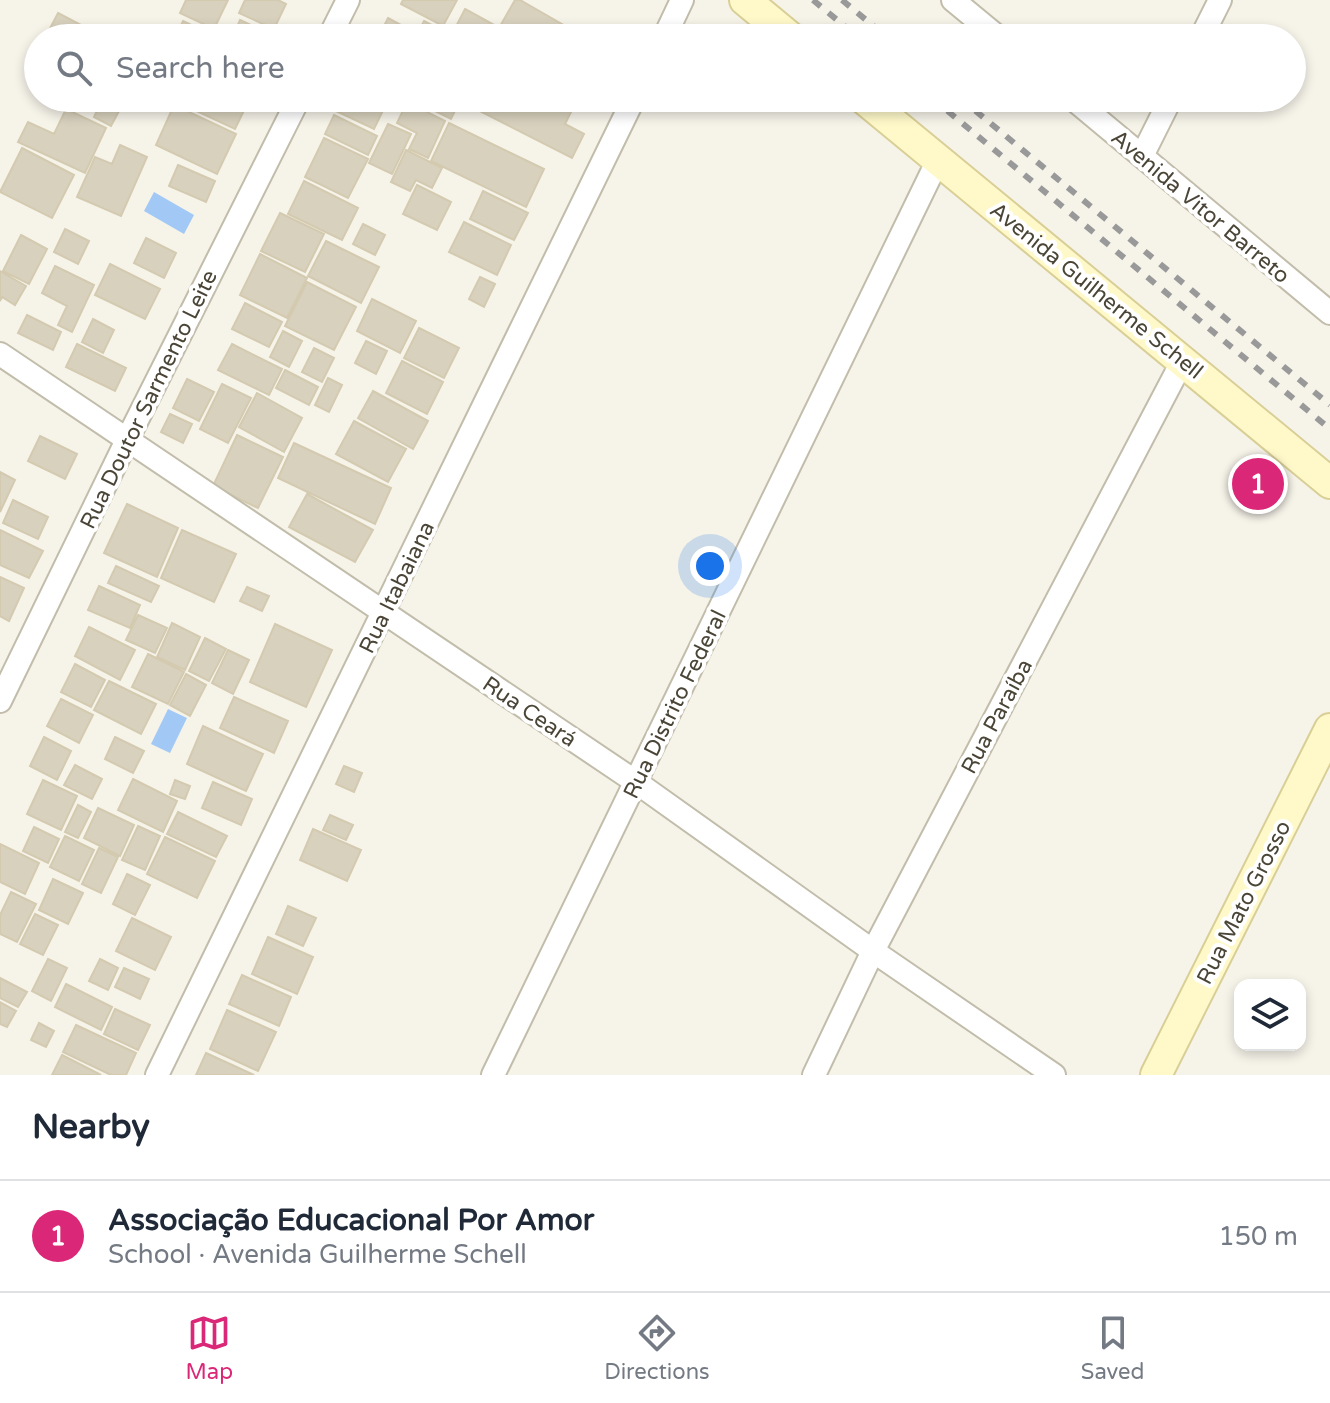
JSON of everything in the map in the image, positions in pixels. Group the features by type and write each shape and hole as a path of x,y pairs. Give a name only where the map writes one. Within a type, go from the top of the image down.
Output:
{"main road":[{"path":"745,0 774,24"},
{"name":"Avenida Guilherme Schell","path":"880,112 1330,483"},
{"name":"Rua Mato Grosso","path":"1156,1075 1330,729"}],"street":[{"path":"336,24 348,0"},
{"path":"671,24 682,0"},
{"path":"953,0 982,24"},
{"path":"1208,24 1220,0"},
{"name":"Rua Doutor Sarmento Leite","path":"0,701 292,112"},
{"name":"Rua Itabaiana","path":"157,1075 627,112"},
{"name":"Avenida Vitor Barreto","path":"1089,112 1330,313"},
{"path":"1142,156 1164,112"},
{"name":"Rua Distrito Federal","path":"493,1075 938,160"},
{"name":"Rua Ceará","path":"0,354 636,782 1054,1075"},
{"name":"Rua Paraíba","path":"814,1075 873,951 1183,360"}],"water":[{"path":"154,192 194,215 184,234 144,211"},
{"path":"168,709 187,718 170,753 151,744"}],"building":[{"path":"186,0 228,0 216,24 203,24 180,13"},
{"path":"245,0 278,0 286,4 276,24 263,24 239,13"},
{"path":"403,0 457,0 444,24 401,4"},
{"path":"515,0 520,0 562,24 501,24"},
{"path":"465,9 492,24 457,24"},
{"path":"58,13 79,24 52,24"},
{"path":"388,18 399,24 385,24"},
{"path":"65,112 72,112 106,128 85,173 18,142 28,122 54,134"},
{"path":"96,112 118,112 111,126 94,117"},
{"path":"171,112 189,112 236,134 217,174 156,145"},
{"path":"199,112 243,112 235,129"},
{"path":"338,112 382,112 374,129"},
{"path":"402,112 427,112 445,121 428,158 409,149 417,133 397,123"},
{"path":"437,112 454,112 451,119"},
{"path":"482,112 571,112 565,124 584,134 572,158"},
{"path":"334,115 377,136 368,155 325,134"},
{"path":"449,123 544,169 526,207 431,161"},
{"path":"388,124 411,134 392,174 369,163"},
{"path":"324,138 368,159 348,198 305,177"},
{"path":"120,145 147,157 121,216 77,197 95,157 112,164"},
{"path":"22,148 74,175 52,218 0,192"},
{"path":"406,150 442,168 432,188 416,180 410,191 391,182"},
{"path":"178,165 215,181 206,202 169,186"},
{"path":"304,181 358,208 342,240 288,214"},
{"path":"417,185 451,202 437,230 403,214"},
{"path":"483,191 528,213 514,240 470,219"},
{"path":"280,213 324,234 305,272 261,251"},
{"path":"464,222 511,245 497,275 449,252"},
{"path":"363,224 385,235 375,255 353,244"},
{"path":"65,229 89,241 78,264 54,252"},
{"path":"21,235 47,249 29,284 3,271"},
{"path":"146,238 176,253 164,278 134,263"},
{"path":"326,241 379,267 361,303 308,276"},
{"path":"260,254 307,278 287,318 240,295"},
{"path":"110,264 160,289 145,319 95,295"},
{"path":"55,266 94,285 72,332 58,325 67,306 42,293"},
{"path":"0,271 26,286 15,305 2,297 0,301"},
{"path":"480,277 495,284 484,307 469,299"},
{"path":"307,282 356,307 334,350 285,326"},
{"path":"372,299 416,321 400,353 357,331"},
{"path":"245,303 282,322 269,347 232,329"},
{"path":"27,315 61,332 53,350 18,333"},
{"path":"93,319 114,330 103,353 82,342"},
{"path":"419,328 459,348 444,378 404,358"},
{"path":"283,331 302,341 289,367 270,357"},
{"path":"366,341 387,351 376,374 355,363"},
{"path":"77,344 126,368 115,391 66,367"},
{"path":"232,344 282,369 269,395 218,370"},
{"path":"314,348 334,358 322,382 302,372"},
{"path":"402,361 443,382 427,414 386,393"},
{"path":"285,370 318,387 309,405 276,388"},
{"path":"328,378 342,385 329,412 315,405"},
{"path":"187,379 214,392 199,421 173,408"},
{"path":"222,384 251,398 228,443 200,429"},
{"path":"373,391 428,421 413,449 358,418"},
{"path":"257,393 302,418 284,452 239,427"},
{"path":"170,414 192,424 183,443 161,432"},
{"path":"354,421 406,449 388,482 336,454"},
{"path":"237,435 283,457 258,508 213,486"},
{"path":"40,436 77,454 65,479 28,461"},
{"path":"294,443 391,488 375,524 278,478"},
{"path":"0,472 15,480 0,512"},
{"path":"307,494 373,530 355,562 289,527"},
{"path":"13,500 48,517 38,539 3,523"},
{"path":"127,504 178,528 157,577 104,553"},
{"path":"0,530 43,551 29,578 0,565"},
{"path":"182,530 236,554 214,602 161,578"},
{"path":"116,566 159,586 151,602 108,583"},
{"path":"0,577 24,588 9,621 0,616"},
{"path":"99,586 140,605 130,628 88,610"},
{"path":"247,587 269,596 262,611 240,601"},
{"path":"138,615 167,628 155,653 126,640"},
{"path":"172,623 200,637 185,670 157,657"},
{"path":"275,624 332,650 306,707 250,682"},
{"path":"89,627 135,650 120,680 75,656"},
{"path":"205,638 226,649 209,681 189,671"},
{"path":"228,650 249,660 233,694 212,683"},
{"path":"148,654 184,672 168,704 132,687"},
{"path":"75,664 105,680 91,707 61,692"},
{"path":"186,674 206,685 190,716 170,705"},
{"path":"109,681 156,704 141,734 94,710"},
{"path":"234,697 288,721 274,753 220,728"},
{"path":"61,699 93,715 79,743 47,726"},
{"path":"203,726 263,754 246,791 187,764"},
{"path":"44,737 71,751 57,780 30,766"},
{"path":"115,737 144,751 133,773 105,759"},
{"path":"75,765 102,779 92,799 64,785"},
{"path":"344,766 362,773 354,792 336,784"},
{"path":"133,779 177,801 163,832 118,810"},
{"path":"43,780 77,796 61,830 27,814"},
{"path":"175,780 190,786 185,799 170,794"},
{"path":"213,782 252,799 241,825 202,808"},
{"path":"78,805 91,812 78,838 65,832"},
{"path":"98,808 134,825 120,856 84,838"},
{"path":"178,812 227,836 216,857 167,834"},
{"path":"330,815 353,825 346,840 323,830"},
{"path":"138,826 160,836 145,870 122,860"},
{"path":"34,827 59,839 48,863 23,851"},
{"path":"313,829 361,850 347,881 300,860"},
{"path":"65,836 94,850 79,881 50,867"},
{"path":"165,837 215,861 197,898 147,874"},
{"path":"0,844 39,863 25,894 0,882"},
{"path":"99,848 118,857 101,893 82,884"},
{"path":"127,874 150,885 135,915 113,904"},
{"path":"53,879 83,893 68,924 39,910"},
{"path":"11,892 36,904 17,942 0,934 0,915"},
{"path":"288,906 316,918 303,946 276,934"},
{"path":"35,914 58,925 43,955 20,944"},
{"path":"132,918 171,937 155,970 116,951"},
{"path":"268,937 313,957 297,994 252,974"},
{"path":"48,959 67,968 51,1001 32,991"},
{"path":"100,959 118,968 108,990 89,981"},
{"path":"124,968 149,979 140,999 115,987"},
{"path":"242,975 291,997 279,1026 229,1004"},
{"path":"0,978 27,992 18,1007 0,998"},
{"path":"66,984 112,1007 101,1030 55,1007"},
{"path":"0,1002 16,1011 7,1027 0,1024"},
{"path":"115,1009 150,1025 138,1050 104,1034"},
{"path":"227,1010 276,1032 258,1071 210,1049"},
{"path":"39,1023 54,1031 46,1047 31,1040"},
{"path":"76,1025 136,1053 126,1075 111,1075 63,1052"},
{"path":"206,1053 254,1075 196,1075"},
{"path":"62,1055 101,1075 52,1075"}],"railway":[{"path":"813,0 842,24"},
{"path":"842,0 871,24"},
{"path":"949,112 1330,429"},
{"path":"977,112 1330,405"}],"place":[{"name":"Associação Educacional Por Amor","path":"1258,484"}]}
